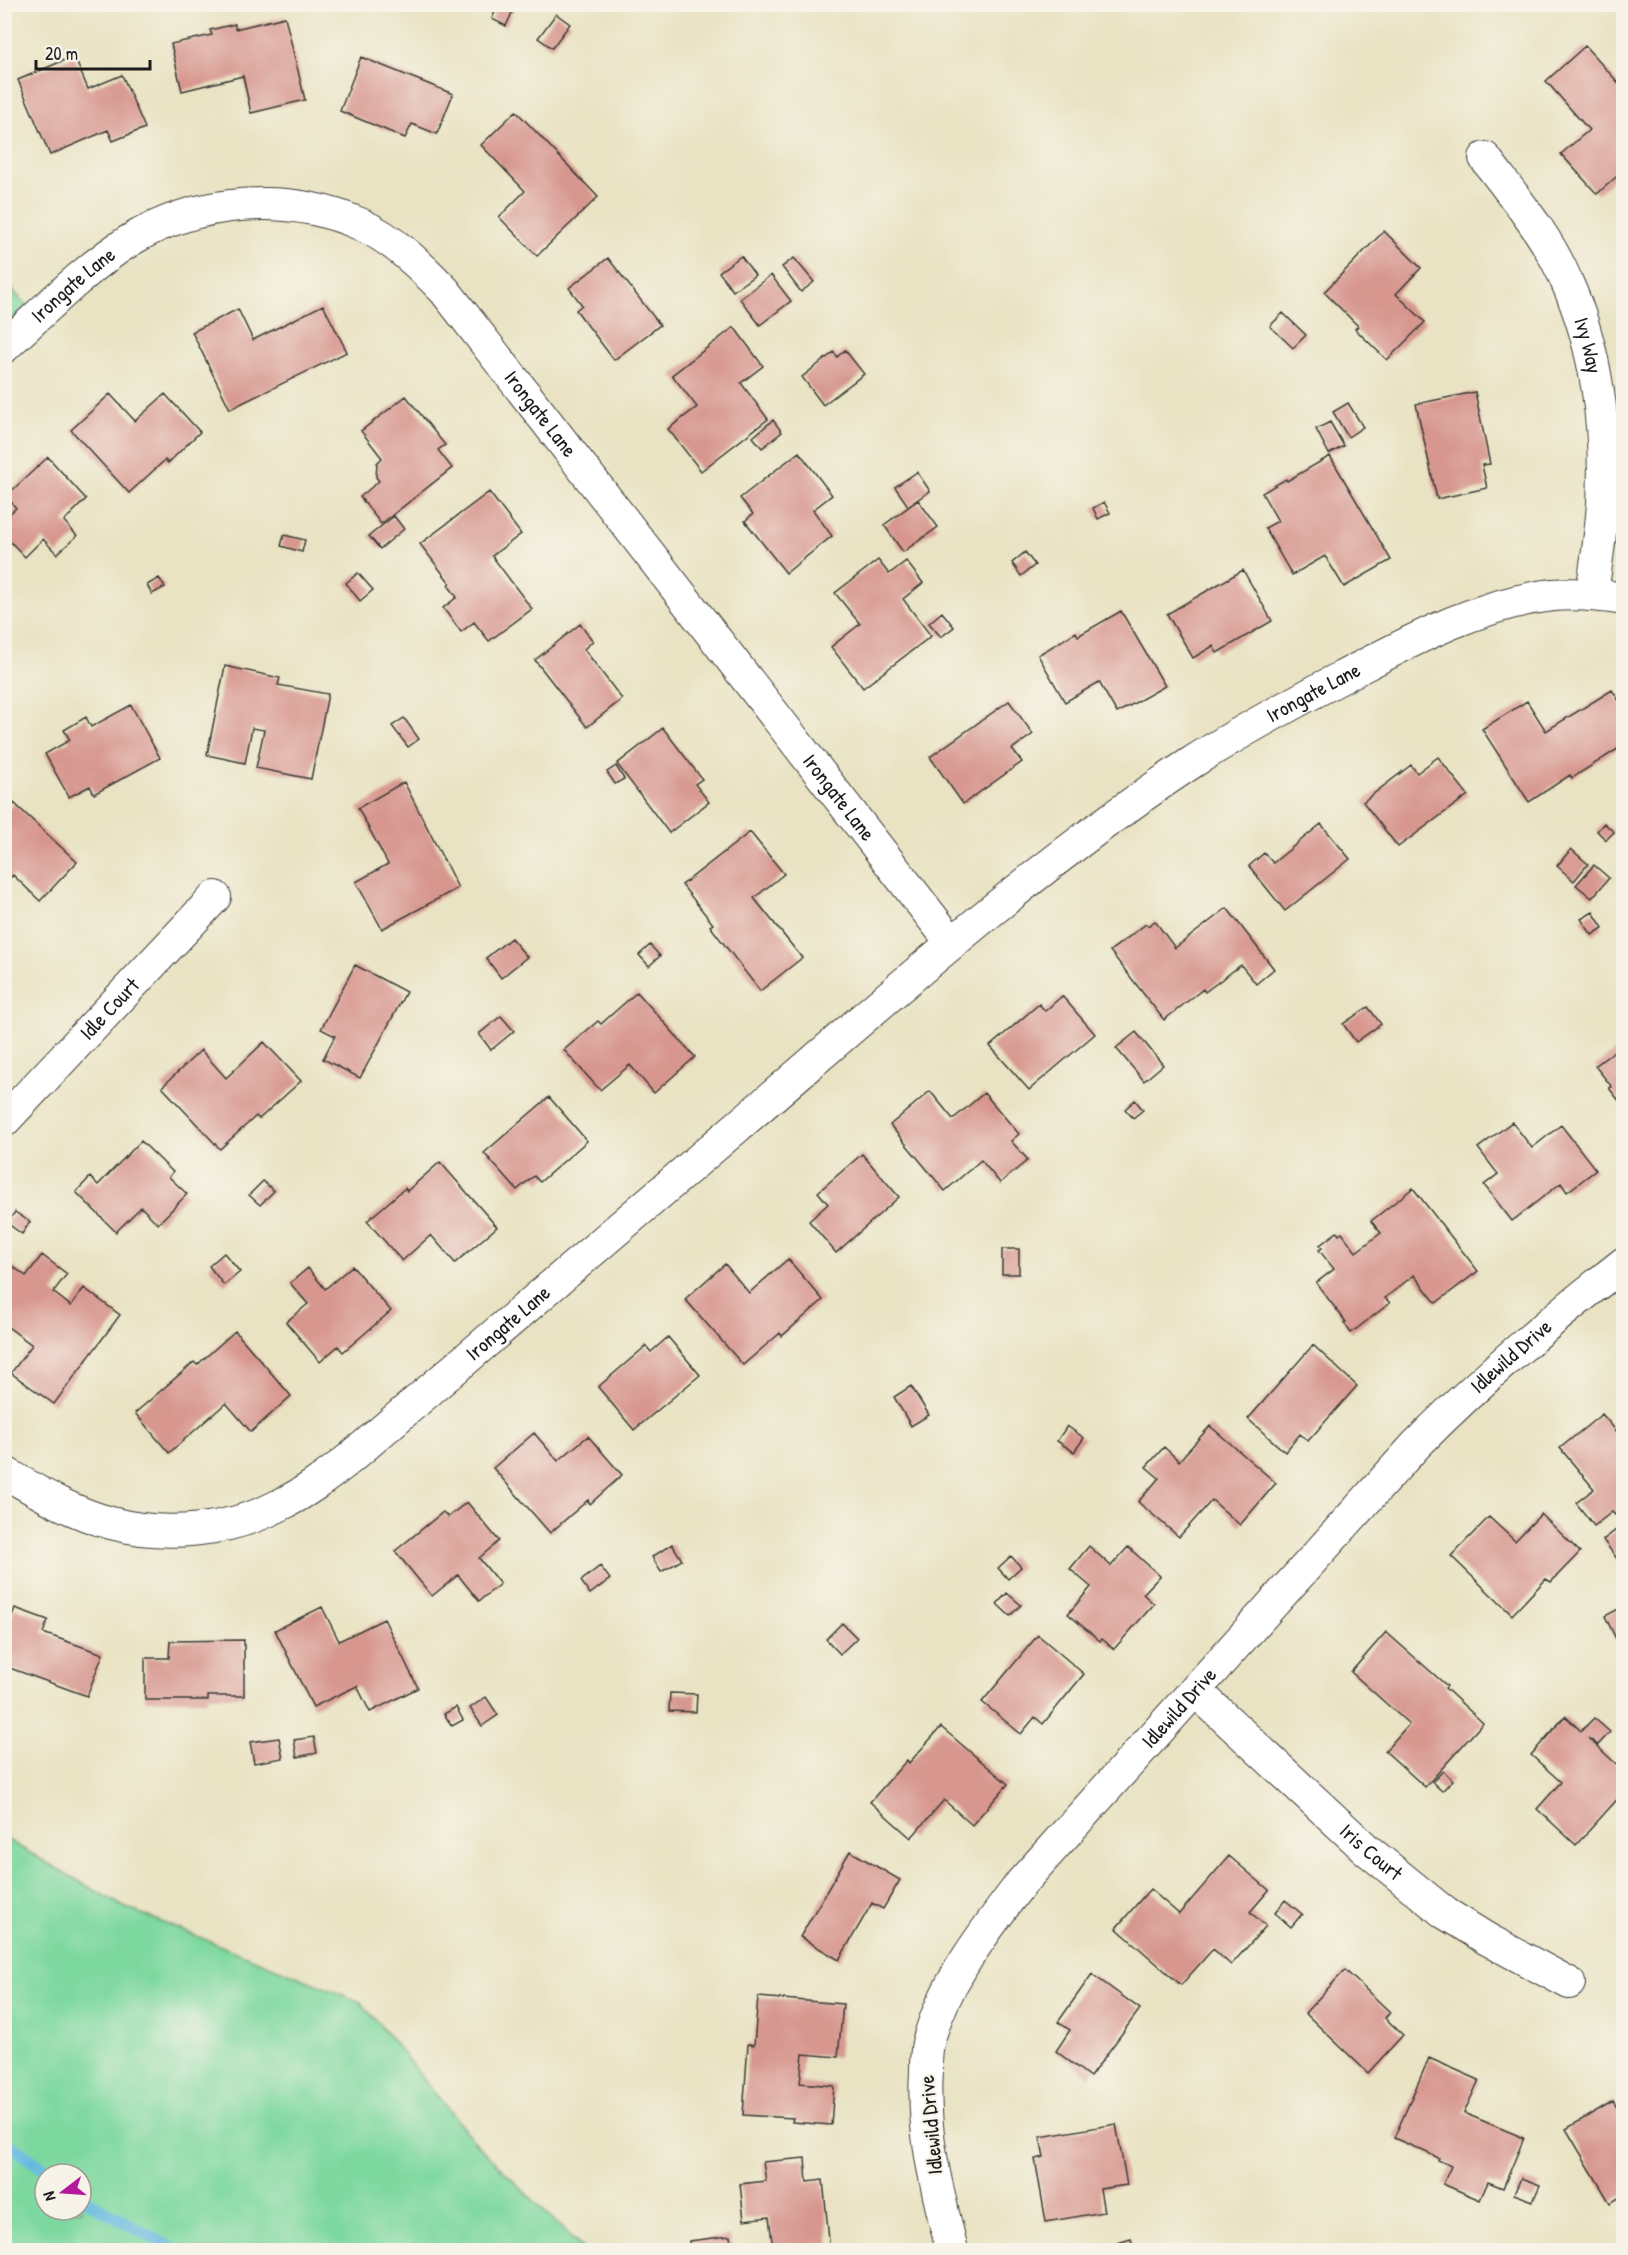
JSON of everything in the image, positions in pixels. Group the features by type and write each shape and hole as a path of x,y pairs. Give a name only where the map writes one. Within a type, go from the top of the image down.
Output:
{"street":[{"name":"Ivy Way","path":"1485,159 1533,220 1566,279 1584,330 1596,382 1604,454 1603,506 1592,594"},
{"name":"Irongate Lane","path":"4,347 98,263 129,241 158,226 197,213 240,205 291,205 342,218 361,225 389,241 417,262 445,291 952,943"},
{"name":"Irongate Lane","path":"4,1472 70,1509 111,1524 159,1531 195,1531 236,1521 278,1506 313,1487 348,1460 952,943 1079,842 1138,799 1195,761 1314,692 1398,648 1465,619 1506,604 1552,595 1592,594 1623,599"},
{"name":"Idle Court","path":"4,1121 215,897"},
{"name":"Idlewild Drive","path":"952,2250 931,2164 926,2116 928,2045 942,2004 964,1964 1022,1882 1358,1508 1449,1411 1508,1358 1623,1263"},
{"name":"Iris Court","path":"1196,1691 1366,1849 1445,1913 1487,1940 1569,1983"}],"green space":[{"path":"4,281 27,306 4,326"},
{"path":"4,1838 124,1907 361,2002 477,2145 584,2250 5,2250"}],"building":[{"path":"498,4 516,4 506,26 492,19"},
{"path":"556,14 570,24 552,48 538,38"},
{"path":"285,17 305,100 251,113 243,76 182,91 171,44 212,35 210,30 235,24 235,29"},
{"path":"1585,46 1624,89 1624,170 1597,194 1561,154 1589,130 1546,81"},
{"path":"74,56 88,89 122,75 145,128 113,141 108,130 50,155 18,80"},
{"path":"361,57 453,94 437,134 412,124 405,138 340,111"},
{"path":"516,111 598,197 537,256 499,217 525,191 481,145"},
{"path":"1384,231 1421,268 1396,294 1425,322 1387,360 1355,329 1358,326 1324,292"},
{"path":"741,256 755,275 733,291 719,272"},
{"path":"608,258 660,325 614,360 576,310 582,305 569,288"},
{"path":"794,258 814,282 801,292 782,267"},
{"path":"771,275 791,301 760,325 740,299"},
{"path":"323,305 347,352 230,409 192,332 238,309 253,340"},
{"path":"1283,313 1306,335 1293,348 1270,326"},
{"path":"734,327 763,366 741,383 768,419 701,471 668,429 697,407 672,375"},
{"path":"845,350 864,374 823,405 802,377 834,352 837,357"},
{"path":"1475,392 1490,464 1482,465 1487,488 1437,499 1416,404"},
{"path":"110,394 135,421 165,394 200,432 168,463 165,460 129,493 71,430"},
{"path":"406,396 445,445 438,450 452,468 381,524 360,497 379,481 376,477 377,463 382,458 361,431"},
{"path":"1348,403 1363,427 1348,437 1333,412"},
{"path":"773,420 782,432 762,448 753,437"},
{"path":"1330,422 1344,446 1329,454 1316,429"},
{"path":"799,452 832,495 813,510 832,536 786,573 745,521 753,514 740,498"},
{"path":"1330,456 1391,560 1344,587 1325,556 1292,575 1265,528 1278,521 1262,493"},
{"path":"48,457 86,499 64,521 77,536 57,554 43,539 25,557 4,535 4,519 16,508 6,496"},
{"path":"917,472 930,491 908,506 895,487"},
{"path":"489,492 521,534 492,556 532,609 489,641 474,622 461,632 443,608 457,597 448,585 450,583 420,544"},
{"path":"918,500 938,527 903,552 884,525"},
{"path":"1104,502 1110,513 1098,519 1093,508"},
{"path":"394,516 404,529 380,549 369,536"},
{"path":"284,535 305,540 302,552 281,546"},
{"path":"1025,552 1035,565 1021,576 1012,563"},
{"path":"878,560 889,574 906,561 923,583 903,599 931,636 863,688 831,647 860,624 835,593"},
{"path":"1243,570 1272,621 1217,653 1213,646 1193,658 1167,614"},
{"path":"358,573 373,590 360,601 346,583"},
{"path":"159,578 165,587 152,594 147,585"},
{"path":"1121,611 1165,686 1117,713 1099,682 1065,702 1038,655 1076,632 1078,636"},
{"path":"942,612 954,627 941,637 929,623"},
{"path":"580,624 593,641 584,649 622,699 587,727 535,660"},
{"path":"225,666 280,678 278,685 328,694 311,779 256,768 264,730 252,728 245,763 207,755"},
{"path":"1612,690 1624,708 1624,745 1572,778 1570,775 1529,802 1482,729 1527,701 1546,731"},
{"path":"1009,701 1033,734 1012,749 1022,762 963,804 930,757"},
{"path":"131,705 160,758 94,794 90,786 69,797 45,754 70,740 64,730 86,717 91,727"},
{"path":"404,718 419,739 408,747 392,726"},
{"path":"663,728 702,779 695,784 709,802 669,833 617,764"},
{"path":"1438,757 1468,795 1398,847 1363,802 1411,765 1417,773"},
{"path":"616,766 624,779 615,784 607,772"},
{"path":"404,782 458,888 382,929 356,882 388,864 358,808"},
{"path":"14,803 77,862 40,901 13,875 4,884 4,813"},
{"path":"1604,823 1614,832 1606,840 1597,831"},
{"path":"1321,824 1350,859 1285,911 1249,866 1264,853 1273,863"},
{"path":"750,832 784,874 754,898 802,958 760,991 710,926 713,924 682,885"},
{"path":"1571,849 1588,864 1574,881 1557,866"},
{"path":"1594,865 1609,878 1592,898 1576,885"},
{"path":"1227,908 1274,969 1256,984 1241,965 1205,992 1203,989 1164,1020 1110,951 1146,924 1148,926 1155,921 1175,948"},
{"path":"1593,912 1603,928 1592,935 1581,919"},
{"path":"511,938 527,957 501,978 486,958"},
{"path":"650,945 660,956 649,966 639,955"},
{"path":"355,965 406,992 360,1078 323,1059 335,1036 321,1029"},
{"path":"637,992 695,1057 654,1093 630,1065 600,1090 564,1050 598,1021 601,1024"},
{"path":"1062,996 1095,1034 1029,1090 990,1046 1039,1004 1045,1011"},
{"path":"1368,1007 1381,1024 1356,1042 1343,1024"},
{"path":"501,1016 514,1031 491,1050 479,1034"},
{"path":"1136,1032 1163,1065 1144,1081 1116,1048"},
{"path":"264,1042 301,1081 259,1119 256,1116 220,1149 162,1087 201,1050 226,1078"},
{"path":"1624,1044 1624,1107 1595,1066"},
{"path":"930,1091 953,1119 984,1093 1019,1134 1011,1141 1028,1160 1000,1183 981,1160 945,1191 890,1125"},
{"path":"549,1097 587,1141 540,1182 534,1176 517,1190 484,1153"},
{"path":"1135,1100 1143,1110 1133,1118 1125,1109"},
{"path":"1512,1122 1532,1148 1561,1125 1596,1170 1567,1192 1561,1183 1512,1221 1484,1185 1498,1174 1478,1148"},
{"path":"141,1141 173,1172 169,1177 187,1194 158,1224 141,1207 116,1232 76,1192 90,1177 98,1185"},
{"path":"862,1154 899,1197 836,1253 809,1221 828,1204 818,1192"},
{"path":"440,1162 497,1227 455,1263 431,1235 402,1261 367,1221 405,1188 407,1191"},
{"path":"263,1181 274,1191 260,1205 249,1195"},
{"path":"1413,1188 1478,1271 1436,1303 1414,1275 1385,1298 1390,1303 1351,1333 1344,1323 1346,1322 1316,1283 1334,1269 1319,1250 1322,1248 1320,1245 1337,1232 1339,1235 1342,1233 1356,1252 1381,1233 1371,1221"},
{"path":"15,1212 30,1222 22,1234 7,1223"},
{"path":"1002,1249 1019,1249 1019,1274 1002,1274"},
{"path":"224,1253 240,1272 224,1285 209,1266"},
{"path":"42,1255 67,1274 53,1292 71,1306 84,1288 120,1315 54,1404 11,1373 32,1345 4,1324 4,1260 26,1276"},
{"path":"788,1259 823,1300 782,1336 780,1333 743,1365 685,1299 725,1264 749,1293"},
{"path":"352,1266 391,1311 343,1352 338,1346 320,1362 286,1322 308,1304 290,1283 308,1268 325,1289"},
{"path":"235,1331 291,1396 251,1432 226,1403 169,1453 135,1413 194,1362 197,1365"},
{"path":"668,1337 700,1375 634,1430 598,1387 646,1346 651,1352"},
{"path":"1313,1345 1357,1386 1308,1441 1300,1434 1285,1452 1248,1419"},
{"path":"911,1386 929,1415 911,1426 894,1397"},
{"path":"1602,1414 1624,1440 1624,1508 1615,1515 1612,1512 1594,1526 1576,1503 1594,1489 1560,1448"},
{"path":"1067,1426 1084,1438 1074,1452 1057,1441"},
{"path":"1210,1426 1276,1483 1240,1525 1212,1500 1179,1537 1138,1502 1159,1478 1146,1467 1164,1447 1179,1461"},
{"path":"534,1433 558,1461 588,1436 622,1475 590,1504 588,1500 550,1533 493,1468"},
{"path":"467,1502 499,1541 479,1558 500,1584 479,1601 458,1575 432,1596 395,1551 443,1512 448,1517"},
{"path":"1541,1514 1580,1552 1551,1582 1546,1579 1512,1615 1451,1556 1489,1517 1515,1541"},
{"path":"1616,1530 1624,1539 1624,1555 1618,1560 1603,1540"},
{"path":"672,1544 682,1560 661,1572 652,1557"},
{"path":"1089,1546 1111,1566 1128,1547 1160,1576 1143,1594 1154,1604 1114,1649 1102,1639 1100,1641 1068,1614 1091,1587 1070,1569"},
{"path":"1011,1556 1021,1567 1008,1579 998,1568"},
{"path":"600,1566 610,1579 590,1594 581,1581"},
{"path":"1007,1593 1021,1605 1010,1616 997,1604"},
{"path":"1624,1606 1624,1635 1616,1639 1605,1616"},
{"path":"322,1607 339,1641 384,1619 418,1688 370,1712 357,1686 313,1707 275,1630"},
{"path":"15,1608 48,1620 43,1633 103,1654 87,1696 4,1666 4,1636"},
{"path":"842,1623 857,1638 840,1654 826,1639"},
{"path":"1386,1632 1447,1686 1445,1688 1483,1723 1425,1787 1385,1751 1409,1724 1351,1672"},
{"path":"1038,1635 1084,1674 1043,1724 1035,1717 1021,1734 982,1702"},
{"path":"244,1640 244,1696 208,1696 208,1700 145,1700 145,1658 169,1658 170,1641"},
{"path":"670,1693 697,1694 696,1712 669,1711"},
{"path":"486,1697 498,1715 482,1726 470,1708"},
{"path":"456,1707 463,1720 452,1726 444,1714"},
{"path":"1565,1716 1581,1731 1594,1718 1610,1732 1598,1745 1588,1738 1624,1771 1624,1792 1576,1845 1537,1809 1561,1782 1531,1755"},
{"path":"941,1727 1008,1784 972,1825 944,1800 911,1838 870,1802 907,1760 909,1763"},
{"path":"314,1737 317,1753 297,1757 294,1740"},
{"path":"279,1738 283,1758 254,1763 250,1742"},
{"path":"1443,1771 1453,1780 1442,1791 1432,1782"},
{"path":"850,1851 900,1880 883,1909 872,1903 839,1960 800,1937"},
{"path":"1229,1856 1269,1890 1250,1912 1266,1926 1231,1965 1213,1949 1181,1985 1116,1928 1150,1889 1179,1914"},
{"path":"1285,1900 1302,1914 1291,1927 1275,1913"},
{"path":"1345,1970 1390,2012 1385,2018 1403,2035 1368,2073 1305,2013"},
{"path":"1092,1974 1140,2009 1090,2077 1056,2051 1070,2030 1058,2022"},
{"path":"758,1997 843,2004 838,2057 803,2054 800,2083 834,2086 831,2125 792,2122 793,2118 743,2115 748,2044 754,2045"},
{"path":"1429,2058 1479,2080 1464,2113 1524,2138 1503,2188 1488,2182 1480,2200 1443,2184 1451,2166 1438,2160 1439,2158 1394,2138"},
{"path":"1613,2101 1624,2119 1624,2195 1610,2203 1566,2129"},
{"path":"1116,2124 1127,2185 1100,2189 1104,2212 1046,2222 1035,2159 1044,2157 1040,2137"},
{"path":"805,2158 807,2182 823,2180 830,2250 773,2250 769,2217 744,2220 740,2184 766,2181 763,2162"},
{"path":"1521,2178 1540,2185 1533,2201 1514,2194"},
{"path":"730,2236 732,2250 690,2250 689,2241"},
{"path":"1131,2239 1134,2250 1093,2250"}],"waterway":[{"path":"4,2141 34,2162"},
{"path":"93,2204 175,2250"}]}
